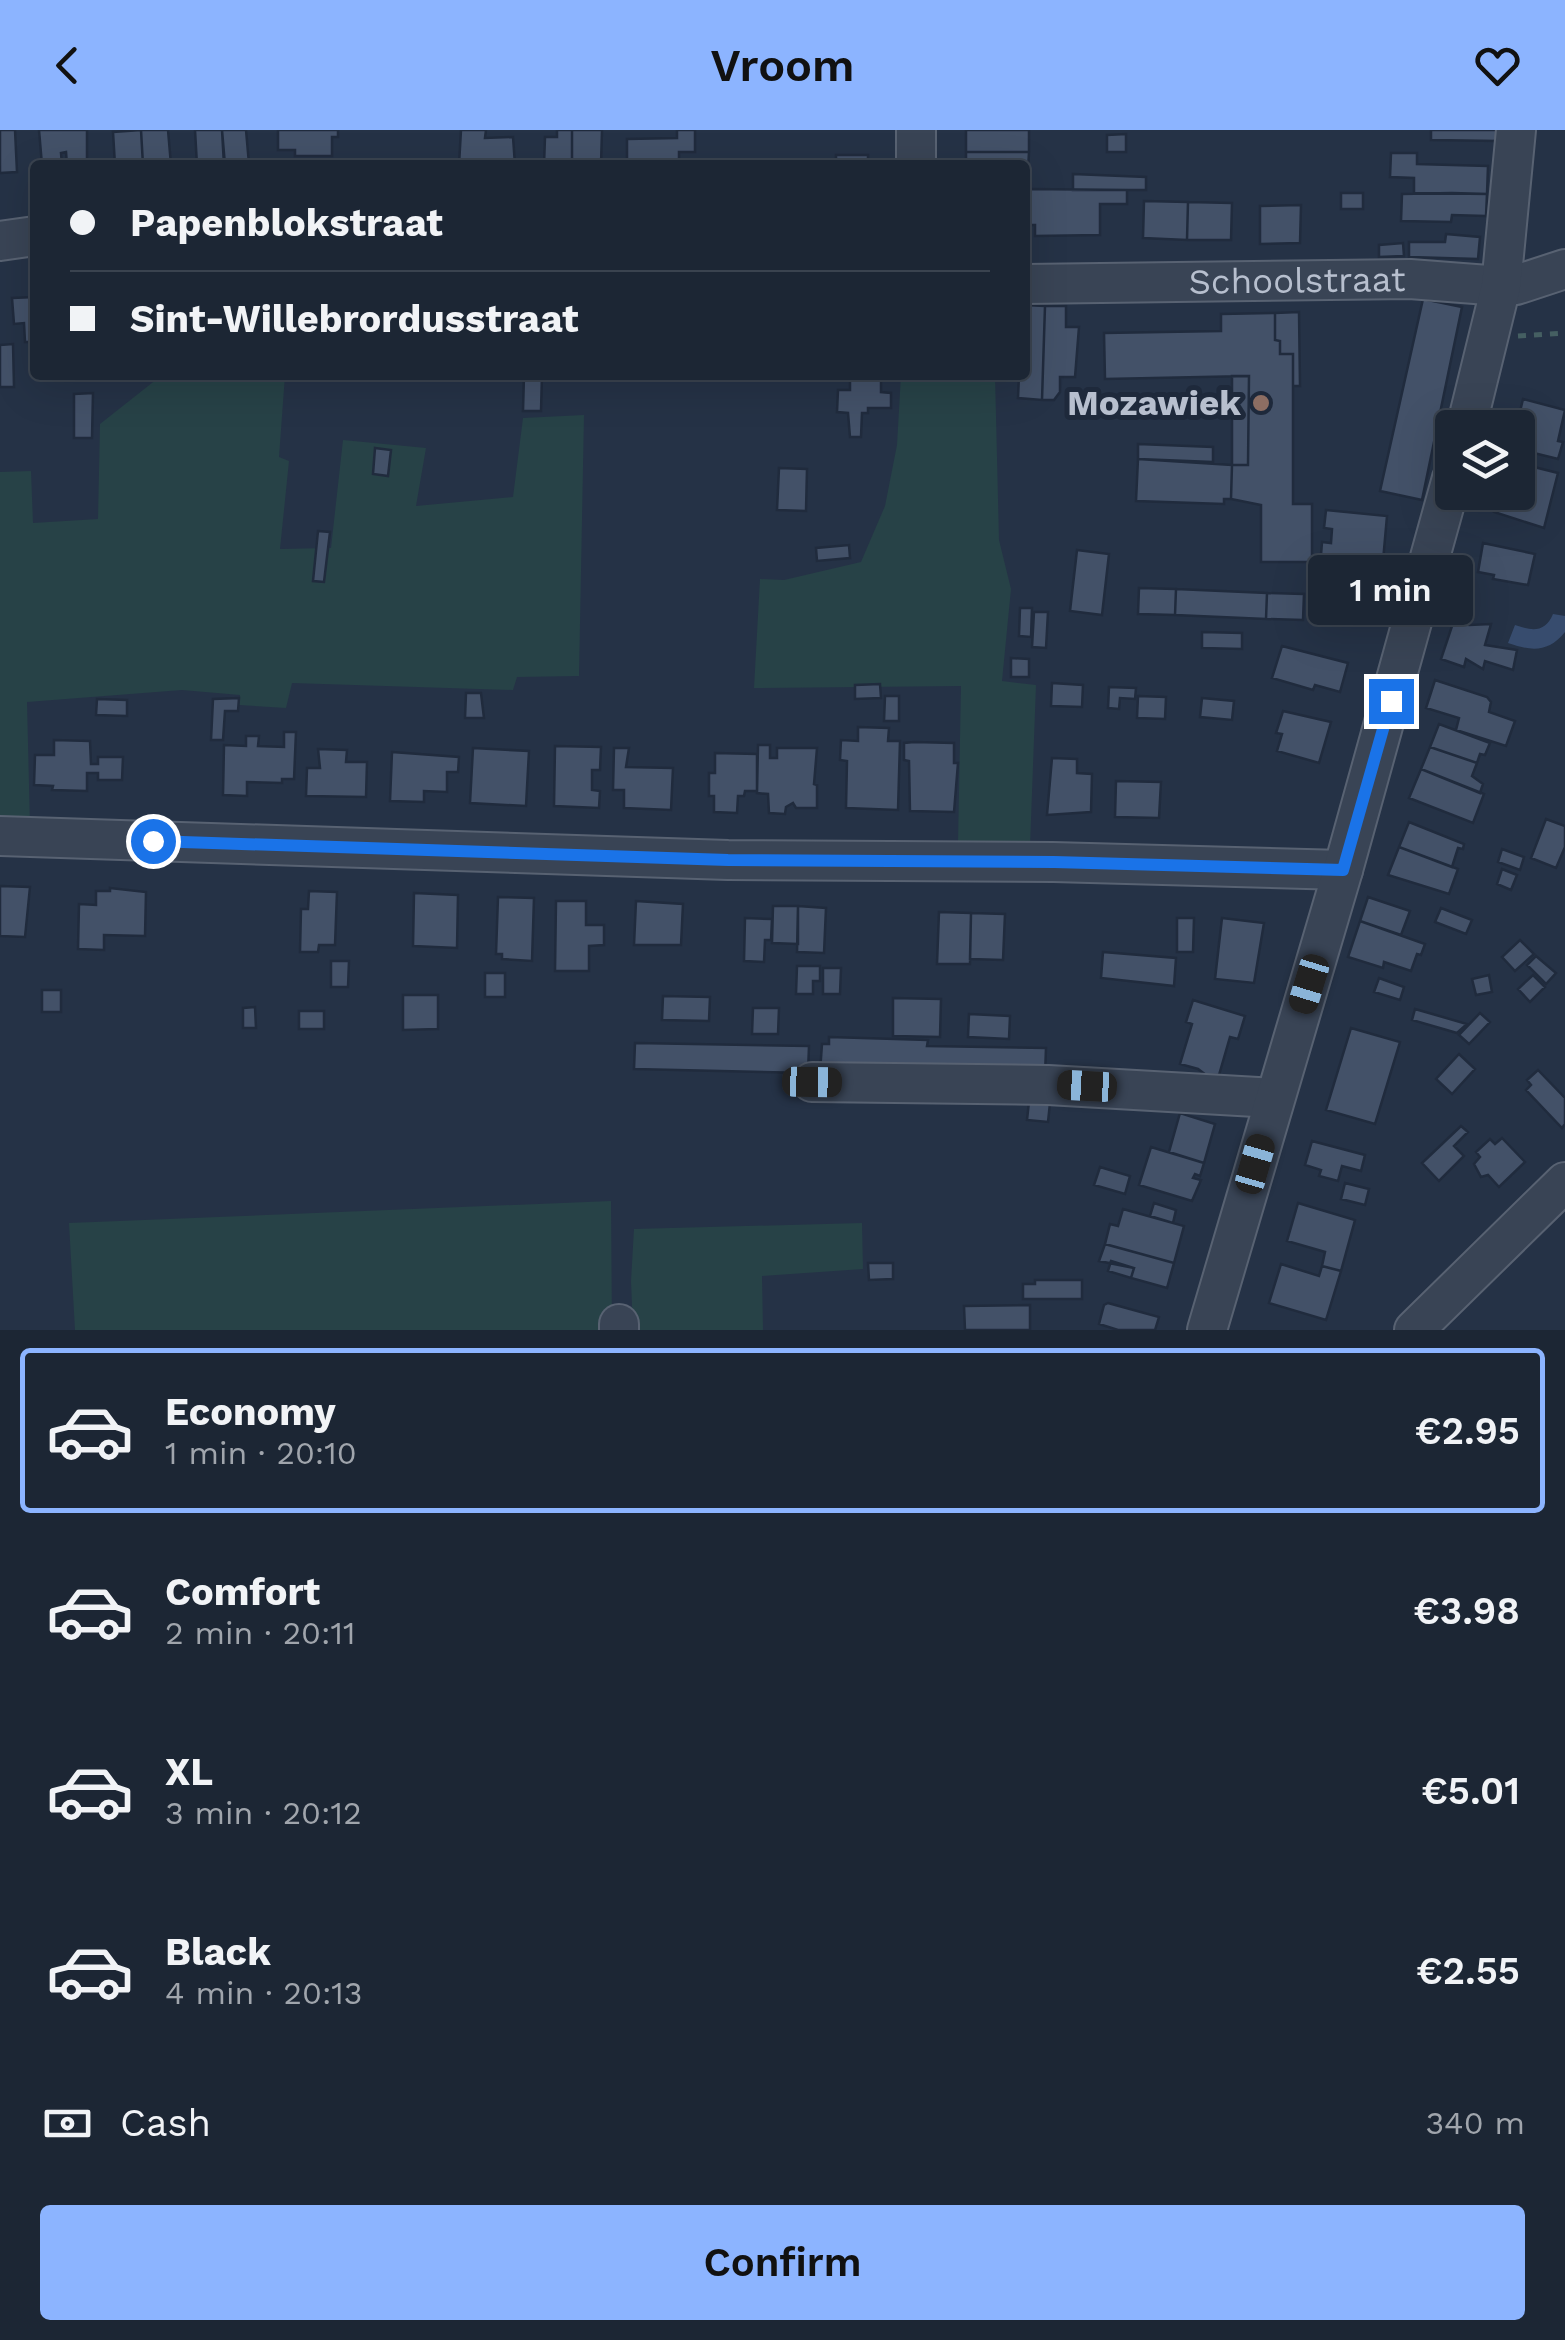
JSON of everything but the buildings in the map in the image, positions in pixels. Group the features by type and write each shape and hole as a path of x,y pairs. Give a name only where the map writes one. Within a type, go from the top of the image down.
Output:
{"street":[{"path":"916,130 916,160"},
{"path":"1470,410 1502,286 1515,142"},
{"path":"0,240 30,237"},
{"name":"Schoolstraat","path":"1030,284 1410,278 1502,286 1565,269"},
{"path":"1207,1330 1343,870 1443,510"},
{"path":"0,836 728,860 1054,862 1343,870"},
{"path":"812,1082 1048,1084 1274,1098"},
{"path":"1414,1330 1565,1182"}],"path":[{"path":"1490,332 1516,336 1565,333"}],"green space":[{"path":"156,380 285,380 279,457 289,461 280,549 331,548 343,440 426,448 416,506 513,497 523,418 584,415 579,676 517,677 513,690 292,683 286,708 239,705 240,695 182,690 27,702 30,826 0,816 0,472 31,471 33,523 98,519 100,424"},
{"path":"901,380 995,380 999,540 1011,589 1002,681 1036,685 1030,847 958,844 961,686 754,688 760,579 784,580 861,562 885,506 897,445"},
{"path":"611,1201 612,1330 75,1330 69,1223"},
{"path":"862,1223 863,1269 762,1276 763,1330 633,1330 634,1229"}],"water":[{"path":"1553,614 1565,616 1565,632 1552,644 1532,649 1508,643 1515,625 1537,629 1546,625"}],"place":[{"name":"Mozawiek","path":"1261,403"}],"route":[{"path":"153,841 728,860 1054,862 1343,870 1391,701"}]}
